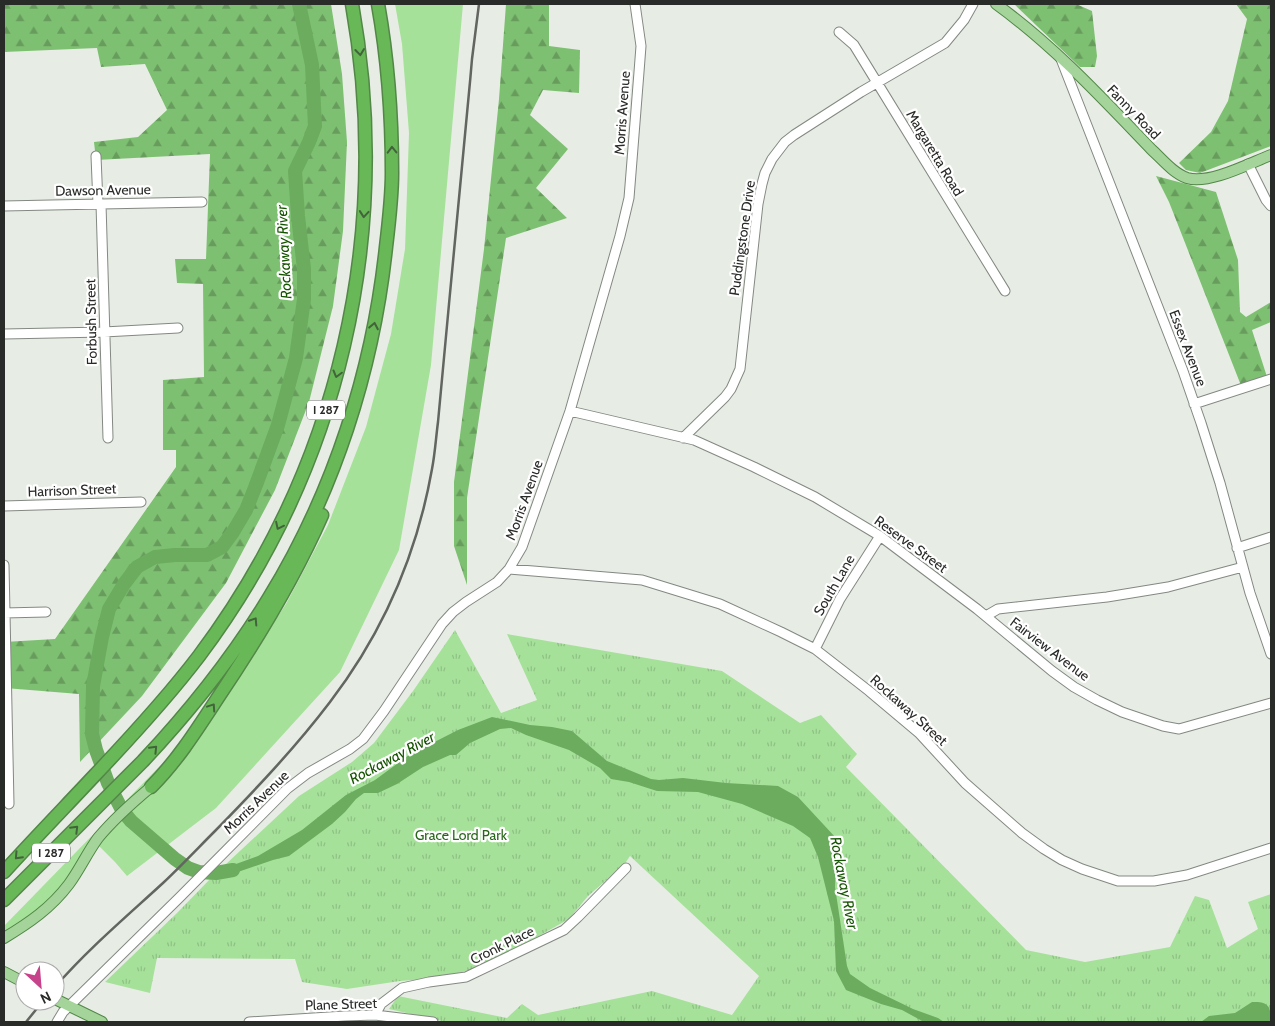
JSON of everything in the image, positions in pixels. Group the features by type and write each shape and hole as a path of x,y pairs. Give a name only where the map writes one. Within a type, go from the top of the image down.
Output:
{"highway":[{"name":"I 287","path":"4,872 144,723 216,633 248,584 300,482 329,401 344,345 359,260 364,203 366,145 364,97 352,4"},
{"name":"I 287","path":"4,900 163,740 201,695 237,647 279,581 307,528 327,483 354,409 369,350 385,264 392,175 389,85 378,4"},
{"path":"148,790 175,762 231,679 263,628 306,550 331,495 343,462 354,426 369,350"}],"main road":[{"name":"Fanny Road","path":"996,4 1070,65 1161,159 1182,176 1198,180 1209,179 1271,155"},
{"path":"4,938 28,924 51,905 68,885 100,837 148,790"},
{"path":"65,1004 102,1022"}],"street":[{"name":"Morris Avenue","path":"65,999 180,897 287,789 308,773 350,749 363,739 442,624 466,602 497,582 509,569 522,548 570,411 629,198 640,46 635,4"},
{"name":"Puddingstone Drive","path":"683,438 725,398 740,369 758,204 765,173 772,159 794,135 877,83 945,44 964,20 973,4"},
{"name":"Margaretta Road","path":"839,32 854,45 1005,292"},
{"name":"Essex Avenue","path":"1061,58 1183,371 1220,483 1250,593 1271,654"},
{"name":"Forbush Street","path":"96,156 103,236 108,438"},
{"path":"1248,164 1266,200 1271,206"},
{"name":"Dawson Avenue","path":"4,206 202,202"},
{"path":"4,334 178,328"},
{"path":"1194,404 1271,379"},
{"name":"Reserve Street","path":"570,411 694,440 816,497 880,536 986,616"},
{"name":"Harrison Street","path":"4,506 142,502"},
{"name":"South Lane","path":"815,649 840,599 880,536"},
{"path":"1237,548 1271,537"},
{"path":"4,564 8,804"},
{"path":"986,616 998,609 1107,597 1168,587 1243,567"},
{"name":"Rockaway Street","path":"509,569 642,580 720,604 815,649 919,733 966,782 1022,833 1056,857 1082,870 1118,881 1154,881 1186,875 1271,848"},
{"path":"4,613 46,612"},
{"name":"Fairview Avenue","path":"986,616 1074,687 1122,712 1163,726 1184,728 1271,704"},
{"name":"Cronk Place","path":"374,1015 380,1004 402,988 466,977 564,930 626,868"},
{"name":"Morris Avenue","path":"57,1022 63,1011"},
{"name":"Plane Street","path":"250,1022 374,1015 433,1022"}],"green space":[{"path":"4,4 331,4 342,74 347,142 343,231 333,306 309,402 275,490 226,583 142,696 80,762 79,694 5,688 4,642 55,639 176,467 176,450 163,450 163,380 204,377 203,284 177,283 175,259 206,259 210,154 96,160 94,142 138,137 167,110 145,64 101,67 97,48 4,52"},
{"path":"395,4 463,4 431,365 399,550 340,672 216,808 127,876 95,842 47,906 4,932 4,926 189,736 231,686 286,604 328,525 366,427 391,334 405,249 409,133 402,44"},
{"path":"506,4 549,4 549,46 580,50 579,93 543,90 530,115 568,149 536,188 567,218 506,238 467,498 467,585 454,546 454,482 484,249 499,99"},
{"path":"1014,4 1076,4 1092,11 1097,56 1095,67 1080,67"},
{"path":"1236,4 1271,4 1271,146 1200,173 1186,170 1179,163 1211,132 1228,101 1247,19"},
{"path":"1156,176 1216,192 1238,260 1240,312 1246,317 1271,302 1271,322 1252,330 1268,380 1242,388 1169,202"},
{"name":"Grace Lord Park","path":"455,630 501,713 537,700 507,634 722,671 800,723 821,715 857,754 846,767 1026,950 1085,962 1170,947 1195,896 1209,900 1227,948 1258,929 1248,902 1271,894 1271,1022 446,1022 389,1009 398,996 507,1018 522,1004 538,1015 652,991 732,1015 759,976 630,856 624,865 588,896 569,919 487,965 440,978 400,981 347,989 302,982 295,959 157,958 150,993 105,982 211,878 299,796 352,762 374,743"}],"shaded area":[{"path":"492,717 572,731 607,761 651,779 683,778 778,786 798,797 836,838 838,848 835,887 847,966 850,974 870,988 944,1022 924,1022 902,1010 846,990 836,971 834,921 818,857 810,838 793,826 742,804 698,792 657,791 629,782 611,779 600,768 569,750 511,728 500,729 470,743 456,755 450,755 423,767 397,784 378,793 364,793 332,824 289,856 235,873 211,878 224,866 258,856 302,830 346,795 375,780 409,755 458,730"},
{"path":"1252,1002 1268,1006 1271,1022 1201,1022 1209,1016 1235,1013"}],"waterway":[{"name":"Rockaway River","path":"233,870 216,873 199,872 188,868 131,821 122,810 108,783 92,734 93,686 109,609 124,584 137,567 155,557 207,555 222,547 246,510 278,425 296,358 304,299 304,269 295,171 315,126 312,65 299,4"}],"railway":[{"path":"65,976 94,946 183,864 289,752 317,719 349,676 366,649 395,592 417,532 434,457 472,59 479,4"},
{"path":"26,1022 35,1011"}]}
